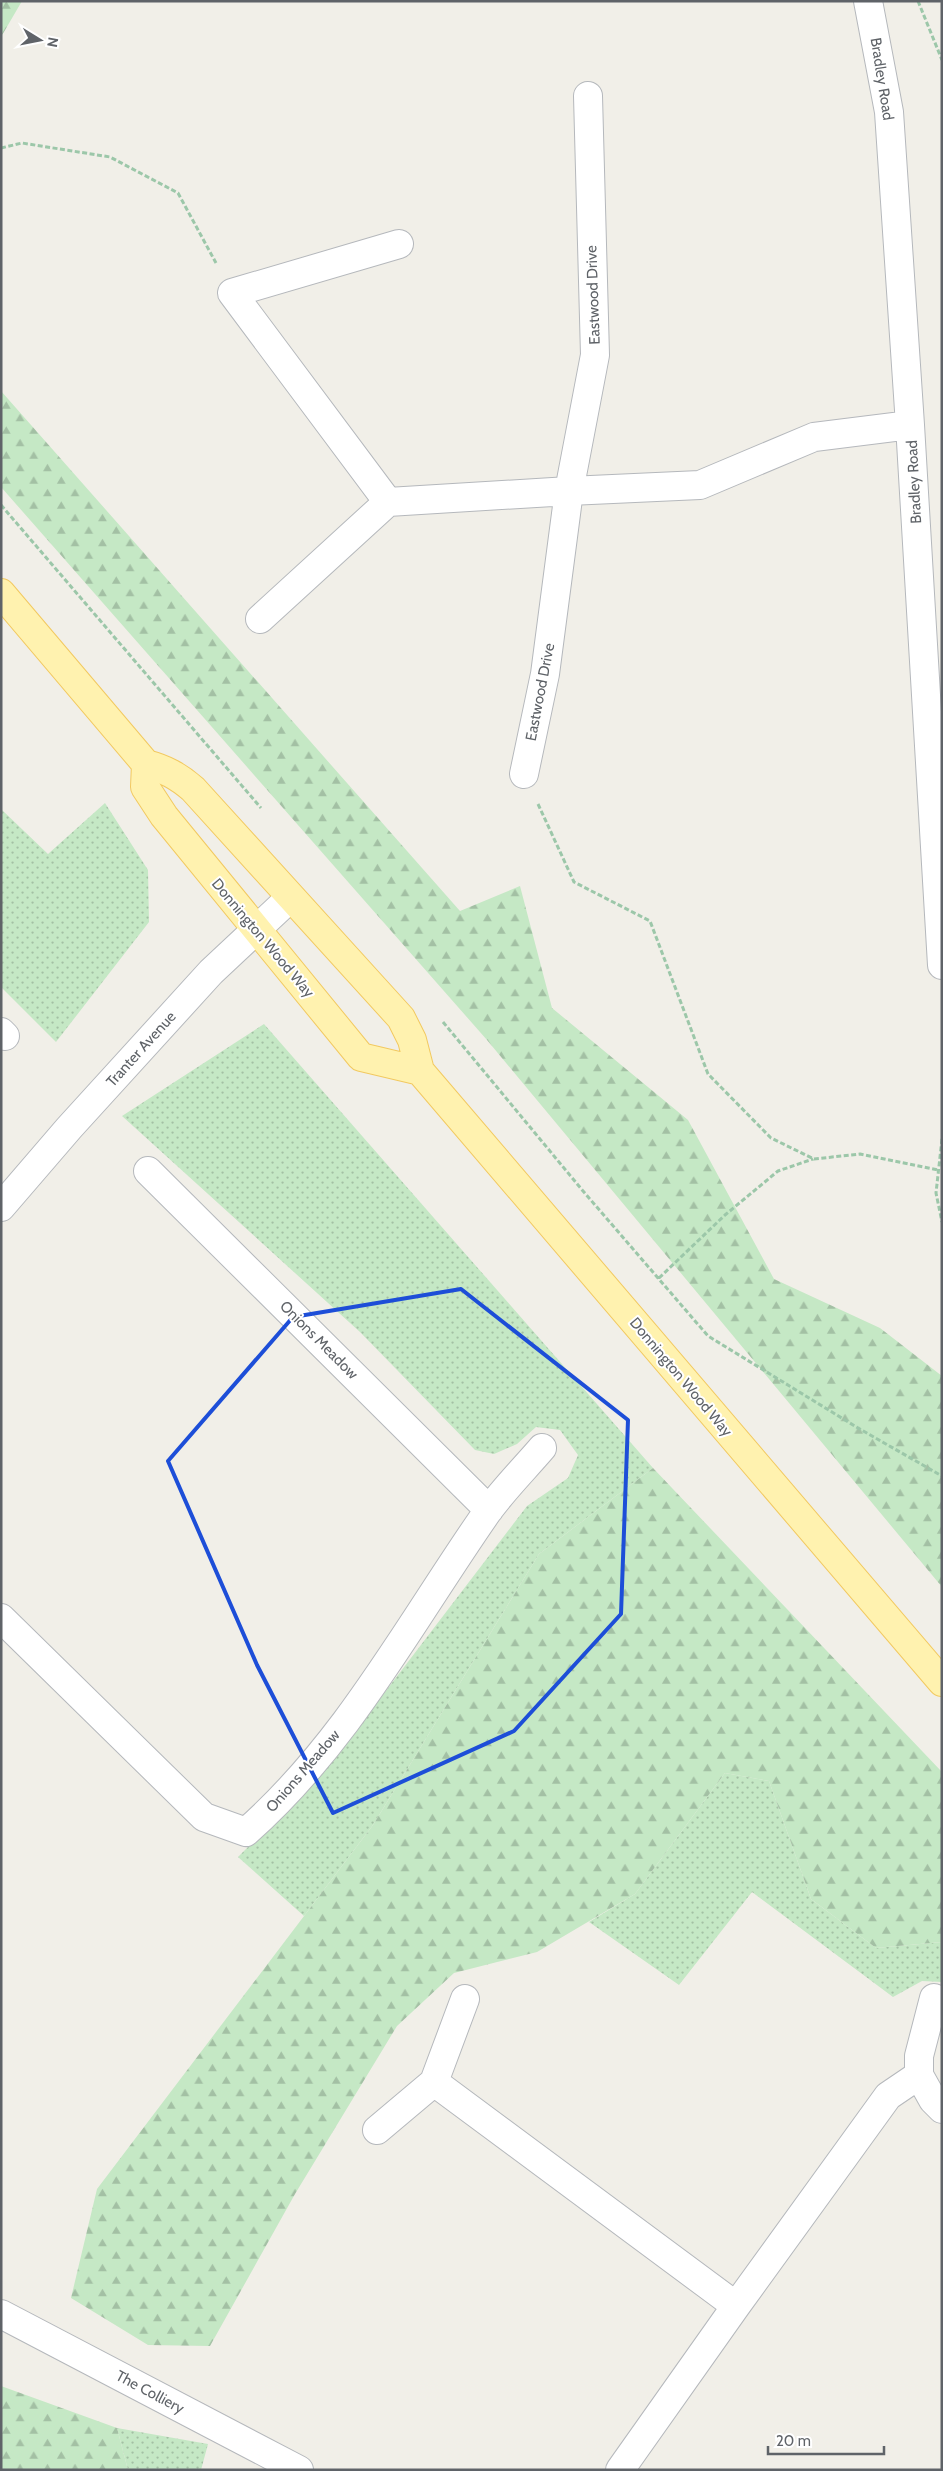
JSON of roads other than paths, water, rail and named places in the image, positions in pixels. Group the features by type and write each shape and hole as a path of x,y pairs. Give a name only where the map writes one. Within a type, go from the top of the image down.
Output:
{"main road":[{"path":"1,593 146,764"},
{"name":"Donnington Wood Way","path":"420,1071 361,1057 255,930 153,802 144,787 146,764 162,768 179,777 193,789 401,1018 412,1040 420,1071 942,1682"}],"street":[{"name":"Bradley Road","path":"868,1 889,112 910,425 942,965"},
{"name":"Eastwood Drive","path":"524,774 545,674 569,491 595,355 588,96"},
{"path":"388,502 232,293 399,244"},
{"path":"260,618 388,502 700,485 814,437 910,425"},
{"name":"Tranter Avenue","path":"1,1207 186,1000 255,930 290,898"},
{"name":"Onions Meadow","path":"148,1171 489,1510"},
{"name":"Onions Meadow","path":"1,1618 204,1817 246,1832 281,1801 368,1693 489,1510 542,1448"},
{"path":"934,1998 919,2056 919,2076 933,2100 942,2109"},
{"path":"377,2130 434,2082 465,1999"},
{"path":"620,2470 888,2096 919,2076"},
{"path":"434,2082 736,2306"},
{"name":"The Colliery","path":"1,2314 258,2460 299,2470"}]}
